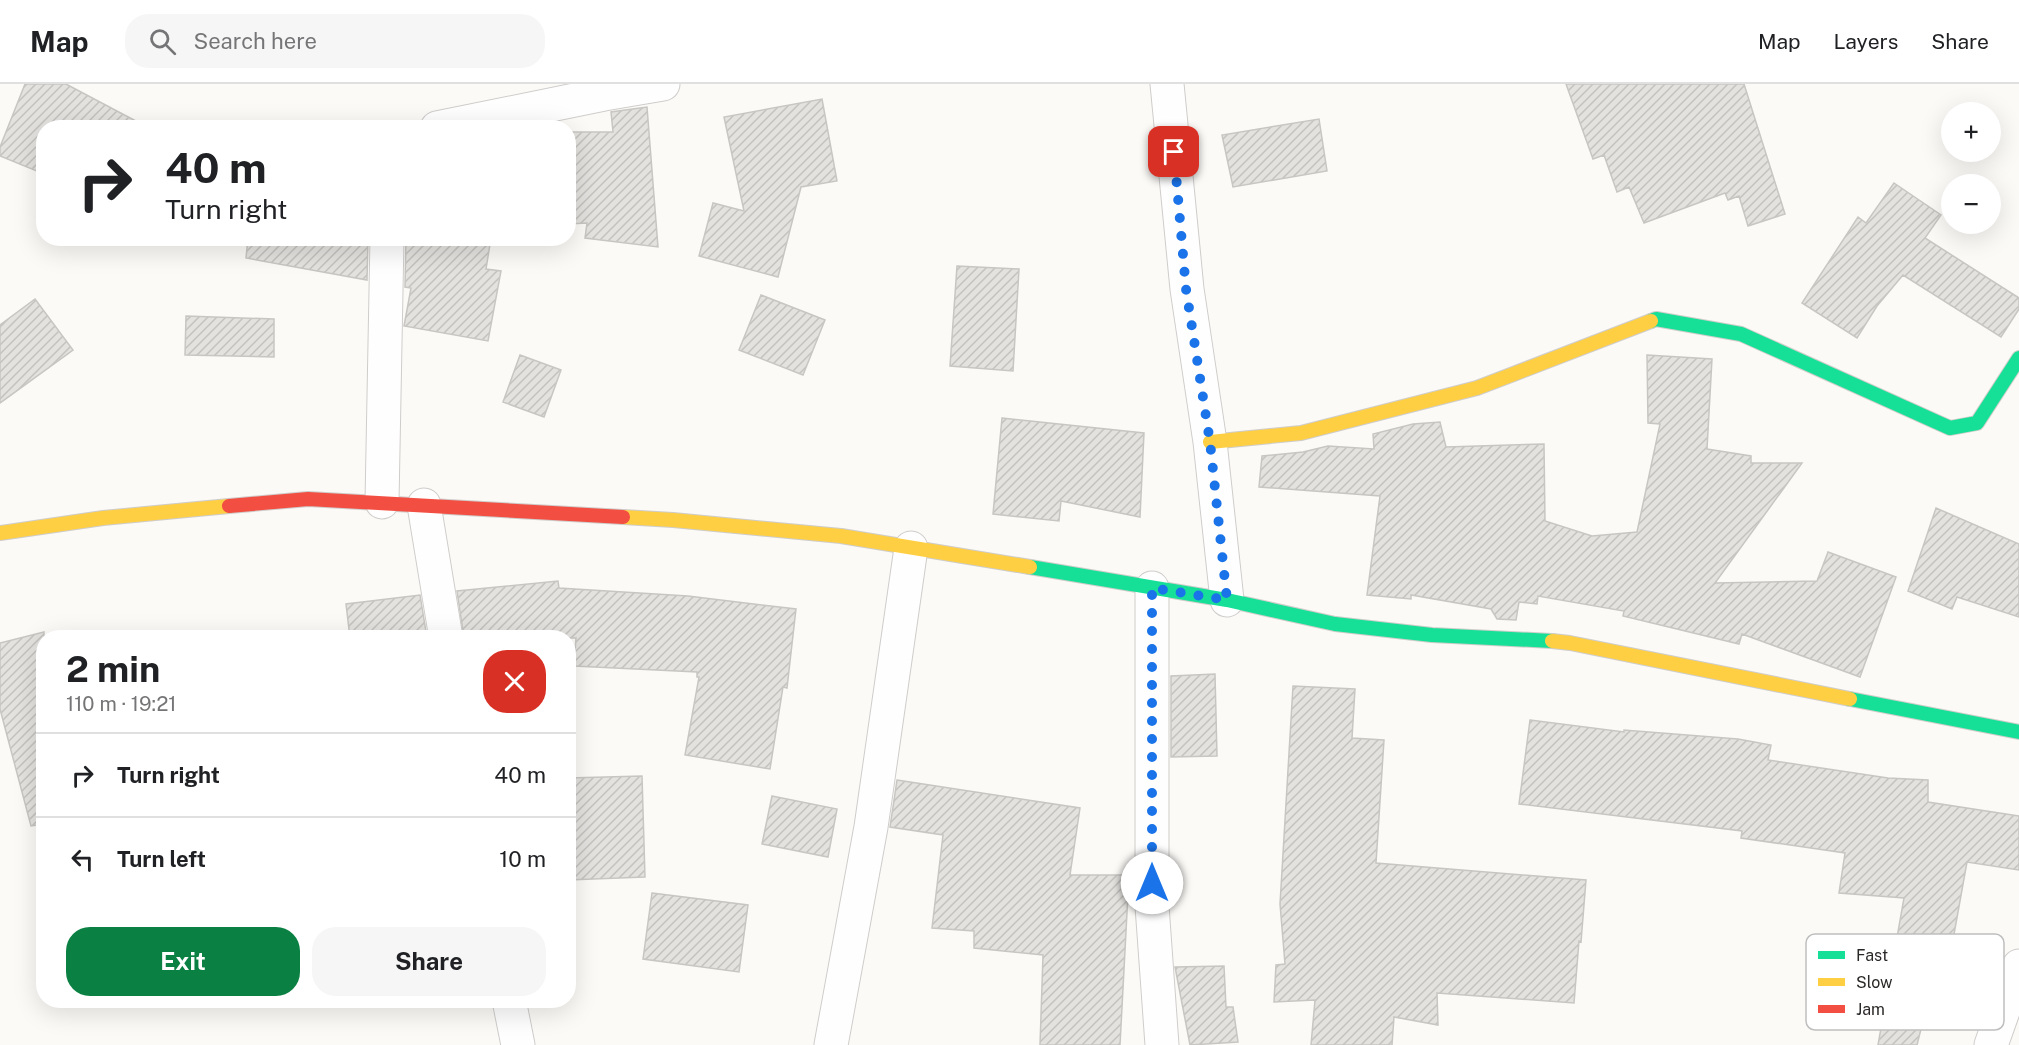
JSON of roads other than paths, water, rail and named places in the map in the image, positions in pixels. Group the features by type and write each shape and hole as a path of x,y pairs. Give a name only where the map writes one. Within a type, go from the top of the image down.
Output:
{"street":[{"path":"476,120 663,84"},
{"path":"1167,84 1186,289 1210,442 1227,600"},
{"path":"382,502 387,246"},
{"path":"1210,442 1301,433 1476,388 1656,319 1741,334 1950,428 1977,423 2019,358"},
{"path":"1,532 103,518 308,499 673,520 764,528 841,536 1227,600 1335,624 1432,635 1570,643 2019,732"},
{"path":"424,505 445,630"},
{"path":"831,1045 871,827 911,549"},
{"path":"1152,588 1152,906 1162,1045"},
{"path":"2004,1008 2019,966"},
{"path":"511,1008 518,1045"},
{"path":"1991,1045 1996,1030"}]}
